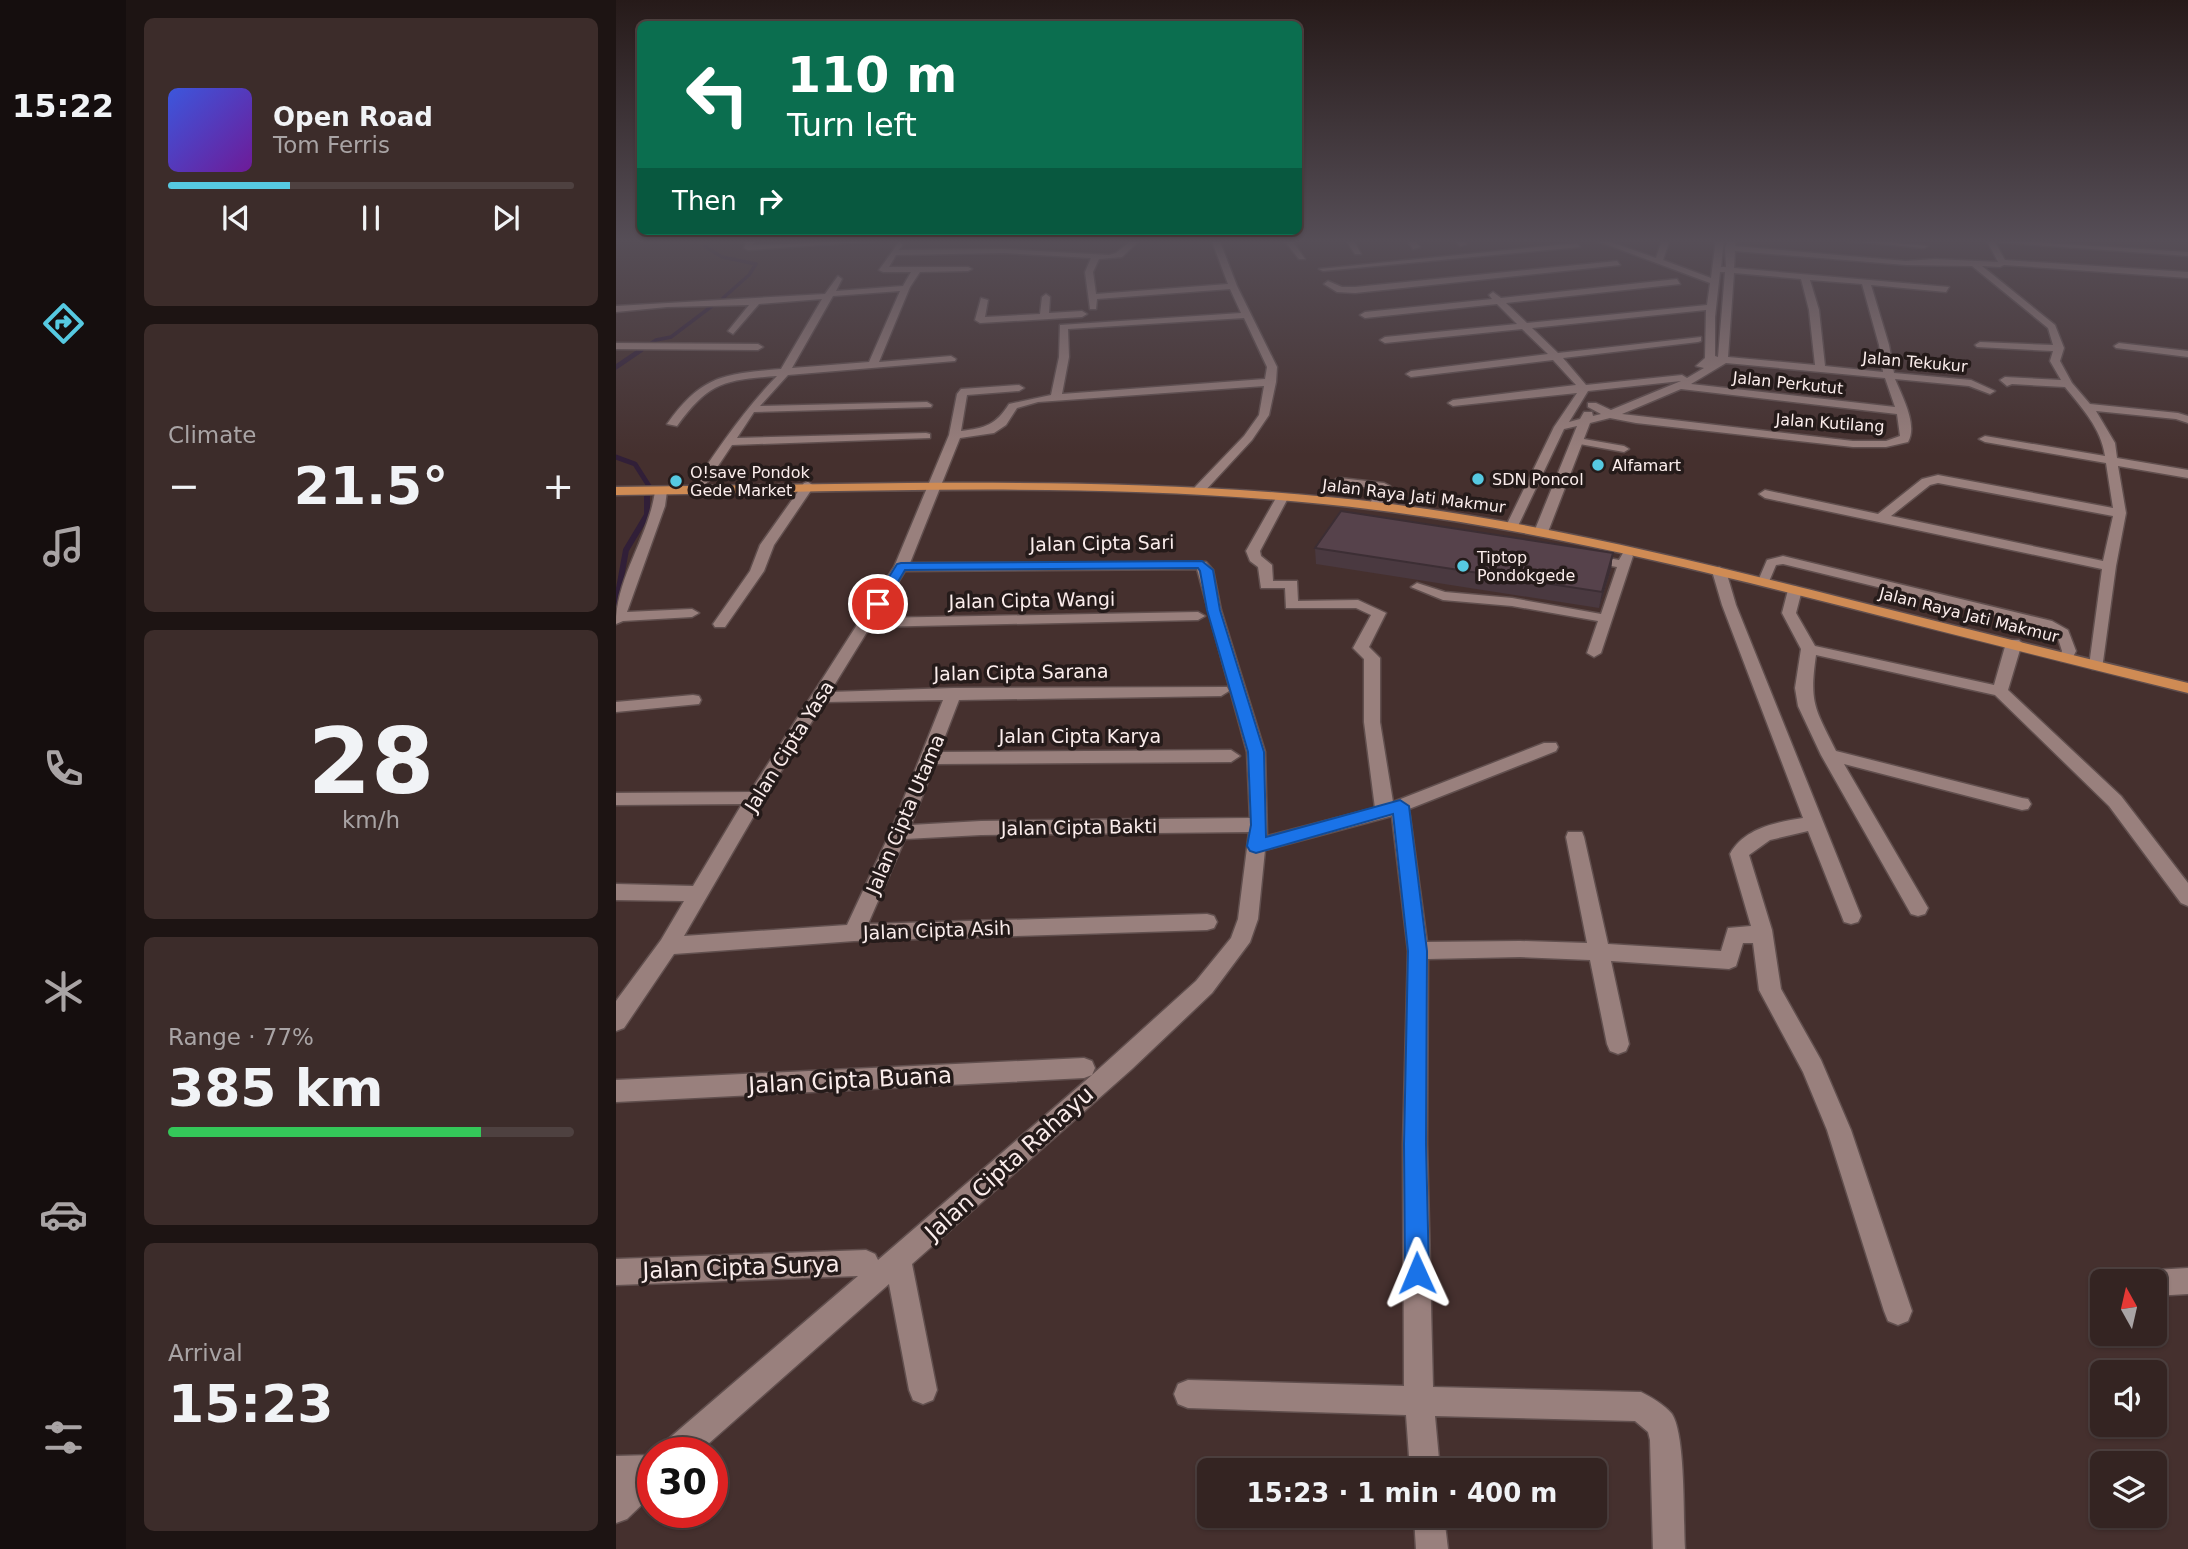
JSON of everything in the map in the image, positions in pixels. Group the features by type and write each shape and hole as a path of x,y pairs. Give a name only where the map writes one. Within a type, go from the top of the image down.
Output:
{"main road":[{"name":"Jalan Raya Jati Makmur","path":"616,491 936,484 1147,487 1282,498 1354,511 1375,506 1512,526 1627,558 1719,571 1764,581 2188,688"}],"street":[{"path":"733,331 749,311"},
{"path":"696,490 751,409 783,374 820,311"},
{"path":"872,366 895,311"},
{"path":"982,311 980,320 1044,316 1092,319 1249,315"},
{"path":"1044,311 1044,316"},
{"path":"1092,311 1092,319"},
{"path":"1199,490 1248,438 1264,415 1272,368 1247,311"},
{"path":"1365,315 1399,311"},
{"path":"1512,311 1552,356 1582,382 1584,390 1562,424 1512,526"},
{"path":"1518,311 1536,325 1597,388"},
{"path":"1385,340 1671,311"},
{"path":"1562,424 1678,383 1710,359 1709,325 1712,311"},
{"path":"1591,412 1612,415 1723,361 1726,311"},
{"path":"1814,311 1820,369"},
{"name":"Jalan Kutilang","path":"1591,412 1648,421 1874,445 1904,440 1906,436 1902,411 1889,376 1875,311"},
{"path":"2033,311 2052,327 2059,348 2055,361 2109,443 2112,459 2120,513 2109,566 2097,666"},
{"path":"1056,398 1064,357 1063,327 1092,319"},
{"path":"1411,374 1698,339"},
{"path":"1980,345 2059,348"},
{"path":"616,346 758,347"},
{"path":"2119,346 2188,354"},
{"path":"673,424 699,389 715,382 747,375 951,359"},
{"name":"Jalan Tekukur","path":"1710,359 1971,383 1990,391"},
{"path":"2005,380 2070,386 2010,385 2005,380"},
{"path":"955,435 998,428 1004,424 1013,406 1037,399 1271,382"},
{"path":"1453,403 1597,388 1678,383"},
{"name":"Jalan Perkutut","path":"1678,383 1902,411"},
{"name":"Jalan Cipta Yasa","path":"616,1021 622,1000 667,946 755,798 901,567 955,435 962,394 965,391 1019,388"},
{"path":"1541,532 1591,412 1597,388"},
{"path":"751,409 927,405"},
{"path":"2086,407 2178,416 2188,420"},
{"path":"727,442 926,436"},
{"path":"1985,439 2188,474"},
{"path":"1881,518 1926,482 1938,479 2120,513"},
{"path":"720,624 757,571 768,545 808,486"},
{"path":"617,618 627,599 642,548 658,510 661,491"},
{"path":"1765,494 2109,566"},
{"path":"1282,498 1254,551 1255,558 1265,565 1266,585 1292,584 1291,605 1358,604 1379,613 1360,648 1372,658 1372,722 1392,809 1418,951 1415,1144 1419,1402 1424,1458"},
{"name":"Jalan Cipta Sari","path":"901,567 1202,565 1206,570 1214,610 1256,752 1259,825"},
{"path":"1719,571 1729,606 1851,916"},
{"path":"1795,590 1789,613 1809,649 1803,695 1830,755 1918,908"},
{"path":"617,618 692,613"},
{"name":"Jalan Cipta Wangi","path":"867,623 1198,617"},
{"path":"2000,691 2014,643"},
{"path":"1809,649 2000,691 2115,801 2188,898"},
{"name":"Jalan Cipta Sarana","path":"821,697 1222,691"},
{"name":"Jalan Cipta Utama","path":"854,933 900,833 954,694"},
{"path":"616,707 692,700"},
{"path":"1256,846 1392,809 1550,747"},
{"path":"1830,755 2022,804"},
{"name":"Jalan Cipta Karya","path":"930,758 1231,756"},
{"path":"616,799 755,798"},
{"path":"1816,823 1765,833 1747,842 1739,854 1763,935 1770,990 1813,1067 1843,1141 1898,1311"},
{"name":"Jalan Cipta Bakti","path":"900,833 981,828 1259,825"},
{"name":"Jalan Cipta Rahayu","path":"694,1437 1124,1062 1225,964 1240,942 1248,919 1259,825"},
{"path":"1575,837 1618,1044"},
{"path":"616,892 699,894"},
{"name":"Jalan Cipta Asih","path":"667,946 854,933 1207,922"},
{"path":"1418,951 1520,949 1728,960 1735,934 1763,935"},
{"name":"Jalan Cipta Buana","path":"616,1091 1084,1068"},
{"path":"898,1262 923,1390"},
{"name":"Jalan Cipta Surya","path":"616,1272 866,1263"},
{"path":"2167,1282 2188,1281"},
{"path":"1188,1394 1641,1407 1661,1424 1665,1440 1669,1549"},
{"path":"616,1471 637,1471"},
{"path":"616,1508 637,1487"},
{"path":"1430,1528 1432,1549"}],"lane":[{"path":"1578,441 1624,449"},
{"path":"1340,481 1384,486 1375,506"},
{"path":"1584,558 1627,558 1594,653"},
{"path":"1764,581 1771,563 1783,560 2047,625 2063,633 2069,651 2066,658"},
{"path":"1417,587 1443,596 1512,602 1608,619"}],"building":[{"path":"1341,511 1613,553 1602,592 1315,548"}],"waterway":[{"path":"641,350 656,340 671,337 705,311"},
{"path":"616,367 641,350"},
{"path":"616,457 635,464 649,486"},
{"path":"616,605 626,550 647,515 647,496"}],"place":[{"name":"Alfamart","path":"1598,465"},
{"name":"SDN Poncol","path":"1478,479"},
{"name":"O!save Pondok Gede Market","path":"676,481"},
{"name":"Tiptop Pondokgede","path":"1463,566"}],"route":[{"path":"878,604 901,567 1202,565 1206,570 1214,610 1256,752 1259,825 1256,846 1385,813 1400,806 1418,951 1415,1144 1417,1273"}]}
